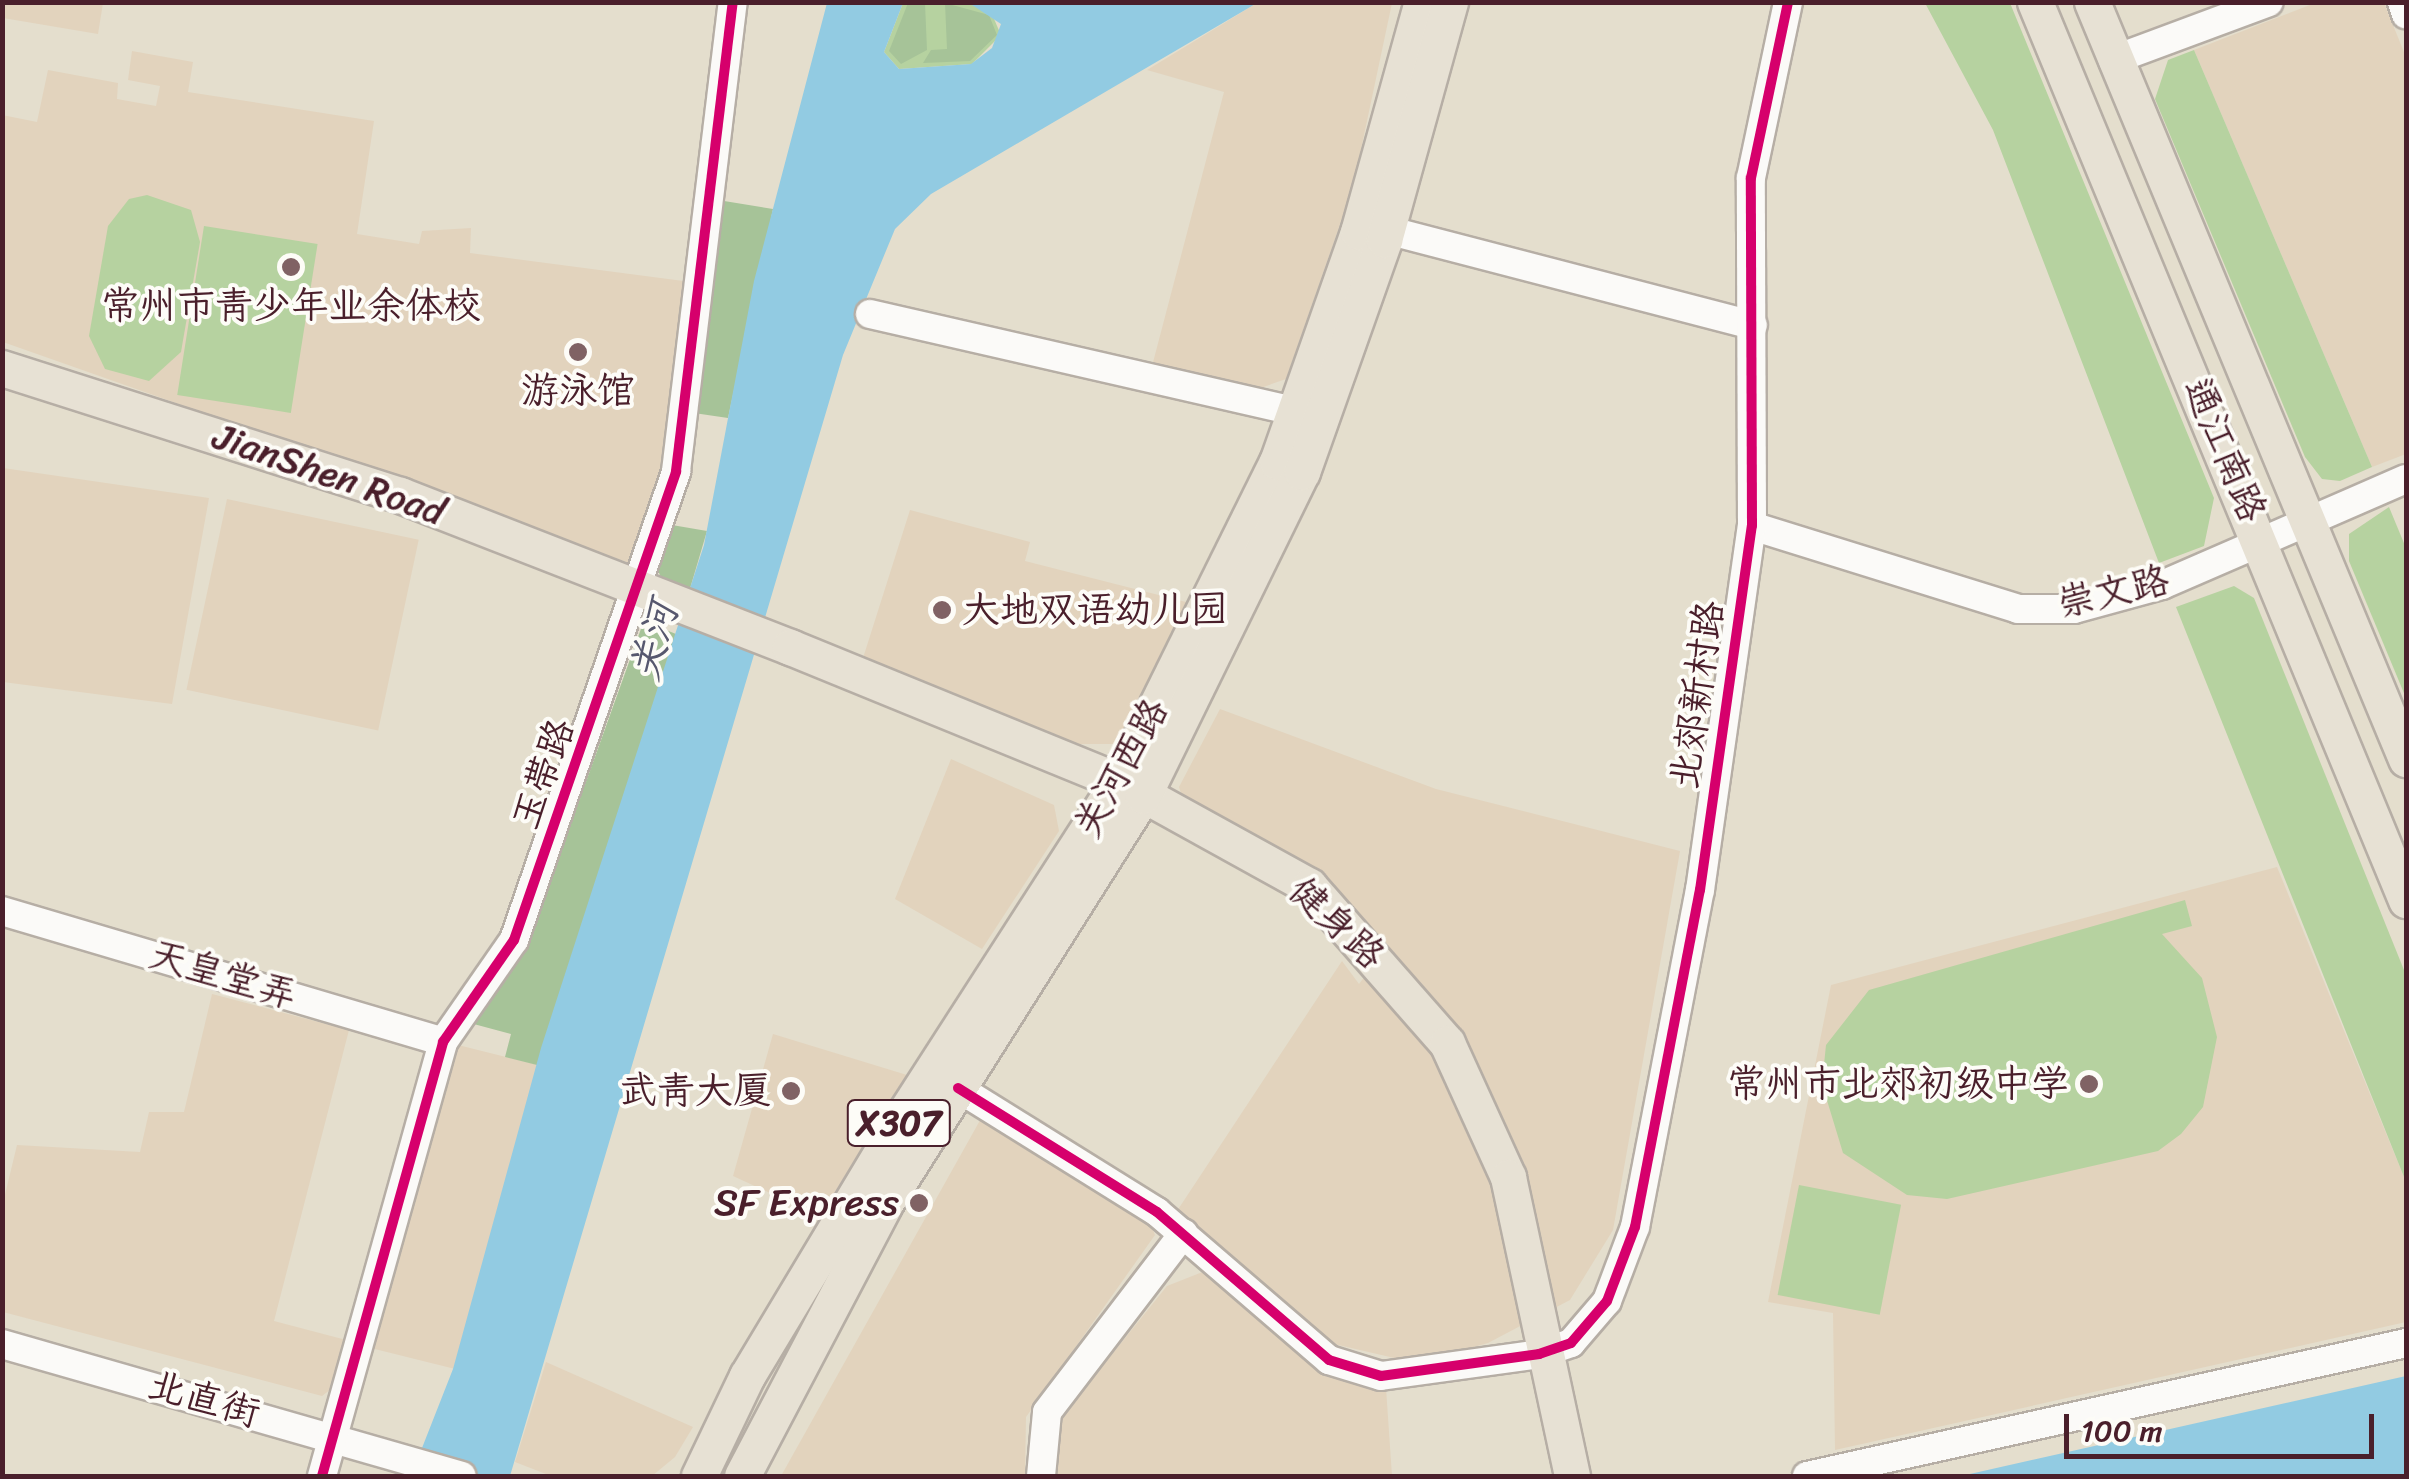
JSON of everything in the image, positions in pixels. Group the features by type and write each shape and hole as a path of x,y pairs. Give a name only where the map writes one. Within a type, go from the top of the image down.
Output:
{"main road":[{"name":"关河西路","path":"700,1476 747,1376 906,1111 1125,797 1295,411 1358,232 1422,2"},
{"name":"关河西路","path":"742,1476 886,1202 958,1088 1125,797 1302,472 1387,230 1450,2"},
{"name":"通江南路","path":"2035,2 2264,542 2406,900"},
{"name":"通江南路","path":"2092,2 2112,60 2310,522 2406,759"},
{"name":"JianShen Road","path":"2,368 294,458 642,600"},
{"name":"JianShen Road","path":"2,390 231,457 642,600"},
{"name":"健身路","path":"642,600 1125,797 1309,886 1447,1043 1508,1177 1531,1356 1554,1476"},
{"name":"健身路","path":"1531,1356 1572,1476"}],"street":[{"name":"玉带路","path":"322,1476 336,1437 443,1042 514,940 642,600 676,471 733,2"},
{"name":"北郊新村路","path":"1531,1356 1571,1343 1607,1301 1635,1227 1700,890 1752,526 1751,178 1788,2"},
{"path":"2112,60 2270,2"},
{"path":"2402,2 2406,14"},
{"path":"1387,230 1754,325"},
{"path":"870,314 1295,411"},
{"name":"崇文路","path":"1752,526 2018,609 2074,609 2162,585 2406,479"},
{"name":"天皇堂弄","path":"2,911 443,1042"},
{"path":"958,1088 1184,1233 1329,1360 1381,1376 1531,1356"},
{"path":"1041,1476 1048,1412 1184,1233"},
{"path":"1807,1476 2406,1342"},
{"name":"北直街","path":"2,1344 461,1476"}],"shaded area":[{"path":"2,3 103,3 98,34 3,18"},
{"path":"1257,3 1392,3 1353,187 1286,379 1246,393 1151,370 1224,92 1147,70"},
{"path":"2315,3 2384,3 2406,57 2406,454 2372,467 2194,50"},
{"name":"常州市青少年业余体校","path":"132,51 193,62 188,92 374,121 357,234 419,244 422,231 471,228 470,253 691,282 669,471 635,565 3,342 2,115 37,122 48,70 118,83 117,99 156,106 160,86 128,80"},
{"path":"3,468 209,498 172,704 3,682"},
{"path":"227,499 419,540 378,730 186,690"},
{"path":"910,510 1030,542 1025,561 1190,603 1116,744 1066,744 863,658"},
{"path":"1220,709 1436,789 1680,851 1613,1230 1570,1300 1488,1343 1416,1363 1321,1341 1177,1211 1342,961 1359,984 1387,947 1320,879 1184,803 1179,787"},
{"path":"951,759 1054,805 1059,831 982,949 895,899"},
{"name":"常州市北郊初级中学","path":"2277,867 2406,1182 2406,1322 1835,1450 1833,1313 1768,1302 1831,985"},
{"path":"212,994 349,1030 274,1321 350,1341 339,1383 322,1396 3,1312 3,1203 17,1145 140,1152 149,1112 184,1112"},
{"path":"773,1034 907,1075 820,1216 733,1176"},
{"path":"450,1043 537,1065 461,1370 374,1349"},
{"path":"983,1115 1149,1220 1155,1235 1026,1417 1025,1476 781,1476"},
{"path":"1205,1271 1386,1388 1392,1476 1050,1476 1051,1430 1167,1286"},
{"path":"546,1362 693,1427 675,1457 652,1476 551,1476 515,1462"}],"green space":[{"path":"903,3 969,3 991,12 1001,35 972,64 899,69 884,52"},
{"path":"908,3 925,3 927,50 901,64 889,51"},
{"path":"945,3 989,15 997,35 970,61 923,63 931,50 947,49"},
{"path":"1925,3 2010,3 2214,498 2204,546 2159,563 1993,130"},
{"path":"2194,50 2372,467 2340,481 2322,479 2305,457 2155,99 2168,60"},
{"path":"147,195 191,210 200,242 181,352 149,381 105,369 89,336 108,226 129,199"},
{"path":"718,200 773,209 728,418 694,413"},
{"path":"204,226 318,244 291,413 177,395"},
{"path":"2389,507 2406,548 2406,698 2349,561 2349,534"},
{"path":"672,525 707,531 689,592 662,581 658,570"},
{"path":"2234,586 2254,598 2406,975 2406,1182 2176,607"},
{"path":"651,624 676,634 537,1065 505,1057 511,1034 470,1023 527,946 642,626"},
{"path":"2185,900 2192,926 2162,934 2202,978 2217,1037 2203,1107 2181,1134 2158,1151 1947,1199 1907,1195 1843,1153 1822,1084 1826,1045 1869,990"},
{"path":"1799,1185 1901,1205 1880,1315 1778,1295"}],"water":[{"path":"827,3 903,3 884,52 899,69 971,64 992,48 1001,24 969,3 1257,3 931,194 895,229 843,355 510,1476 411,1476 453,1369 541,1048 704,545 754,281"},
{"path":"2406,1376 2406,1476 1961,1476"}],"cycle path":[{"path":"322,1476 443,1042 514,940 676,471 733,2"},
{"path":"958,1088 1157,1212 1329,1360 1381,1376 1539,1354 1571,1343 1607,1301 1635,1227 1700,890 1752,526 1751,178 1788,2"}],"place":[{"name":"常州市青少年业余体校","path":"291,267"},
{"name":"游泳馆","path":"578,352"},
{"name":"大地双语幼儿园","path":"942,610"},
{"name":"常州市北郊初级中学","path":"2089,1084"},
{"name":"武青大厦","path":"791,1091"},
{"name":"SF Express","path":"919,1203"}],"water label":[{"name":"关河","path":"654,641"}]}
